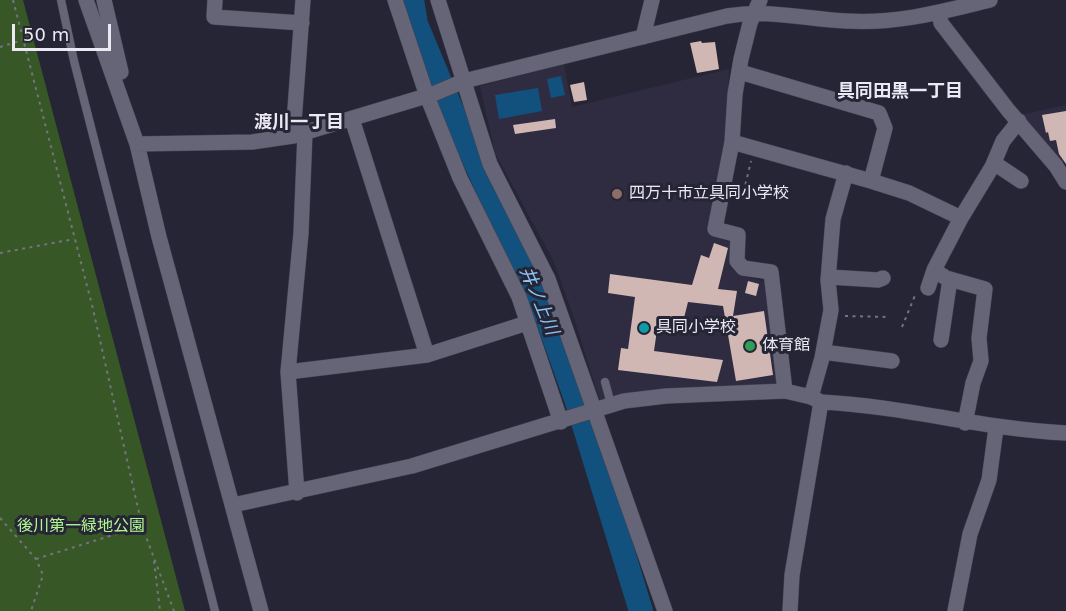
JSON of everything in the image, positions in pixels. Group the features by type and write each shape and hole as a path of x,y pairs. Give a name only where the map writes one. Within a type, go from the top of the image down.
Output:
{"street":[{"path":"86,0 137,144 159,237 261,611"},
{"path":"104,0 124,81 123,101"},
{"path":"215,0 214,17 302,23"},
{"path":"297,493 288,372 301,233 299,135 303,0"},
{"path":"395,0 460,178 519,297 565,420"},
{"path":"438,0 461,82 490,164 548,279 600,409 665,611"},
{"path":"643,37 652,0"},
{"path":"137,144 252,142 299,135 430,95 461,82 758,6 846,21 891,21 990,0"},
{"path":"758,6 750,23 735,93 732,142 715,229 738,235 737,261 743,268 771,272 785,391"},
{"path":"939,12 941,23 986,83 1056,166 1066,182"},
{"path":"740,72 879,113 885,128 872,181"},
{"path":"352,119 427,355"},
{"path":"928,288 934,270 961,218 994,163 1003,141 1019,121"},
{"path":"732,142 872,181 908,187 961,218"},
{"path":"994,163 1021,181"},
{"path":"790,611 792,575 816,399 831,313 833,219 846,173"},
{"path":"934,270 950,279 985,289 979,338 981,361 965,423"},
{"path":"830,277 878,280 883,278"},
{"path":"941,340 950,279"},
{"path":"288,372 427,355 527,323"},
{"path":"823,352 892,361"},
{"path":"233,505 297,493 412,466 600,409 666,396 785,391 816,399 895,408 996,428 1066,433"},
{"path":"955,611 970,534 989,480 996,428"}],"lane":[{"path":"61,0 74,62 216,611"},
{"path":"600,409 604,382"}],"path":[{"path":"13,0 75,239 142,526 174,611"},
{"path":"0,47 24,40"},
{"path":"742,199 755,147"},
{"path":"0,253 75,239"},
{"path":"831,313 889,316"},
{"path":"0,518 36,559 43,575 31,611"},
{"path":"36,559 142,526"},
{"path":"153,555 160,611"}],"shaded area":[{"name":"四万十市立具同小学校","path":"564,64 572,107 729,69 725,145 709,235 732,243 729,266 737,274 766,282 779,384 600,401 553,260 495,153 480,86"},
{"path":"1066,105 1066,161 1061,162 1020,115"}],"green space":[{"name":"後川第一緑地公園","path":"0,0 23,0 185,611 0,611"}],"water":[{"path":"561,76 565,95 551,98 547,79"},
{"path":"538,88 542,111 499,119 495,95"}],"building":[{"path":"701,41 702,43 715,42 719,69 697,73 690,43"},
{"path":"584,82 587,100 574,102 570,85"},
{"path":"1066,111 1066,164 1059,154 1056,140 1050,141 1048,132 1046,133 1042,115"},
{"path":"555,119 556,128 515,134 513,125"},
{"path":"714,243 728,248 718,289 737,291 733,316 764,311 773,375 736,381 723,306 688,302 684,318 659,316 654,351 723,360 717,382 618,370 621,348 628,349 635,297 608,293 610,274 692,285 701,255 709,258"},
{"path":"748,281 759,284 756,296 745,293"}],"waterway":[{"name":"井ノ上川","path":"412,0 416,24 456,120 548,321 576,399 641,611"}],"place":[{"name":"四万十市立具同小学校","path":"617,194"},
{"name":"具同小学校","path":"644,328"},
{"name":"体育館","path":"750,346"}],"district":[{"name":"具同田黒一丁目","path":"900,92"},
{"name":"渡川一丁目","path":"299,123"}]}
